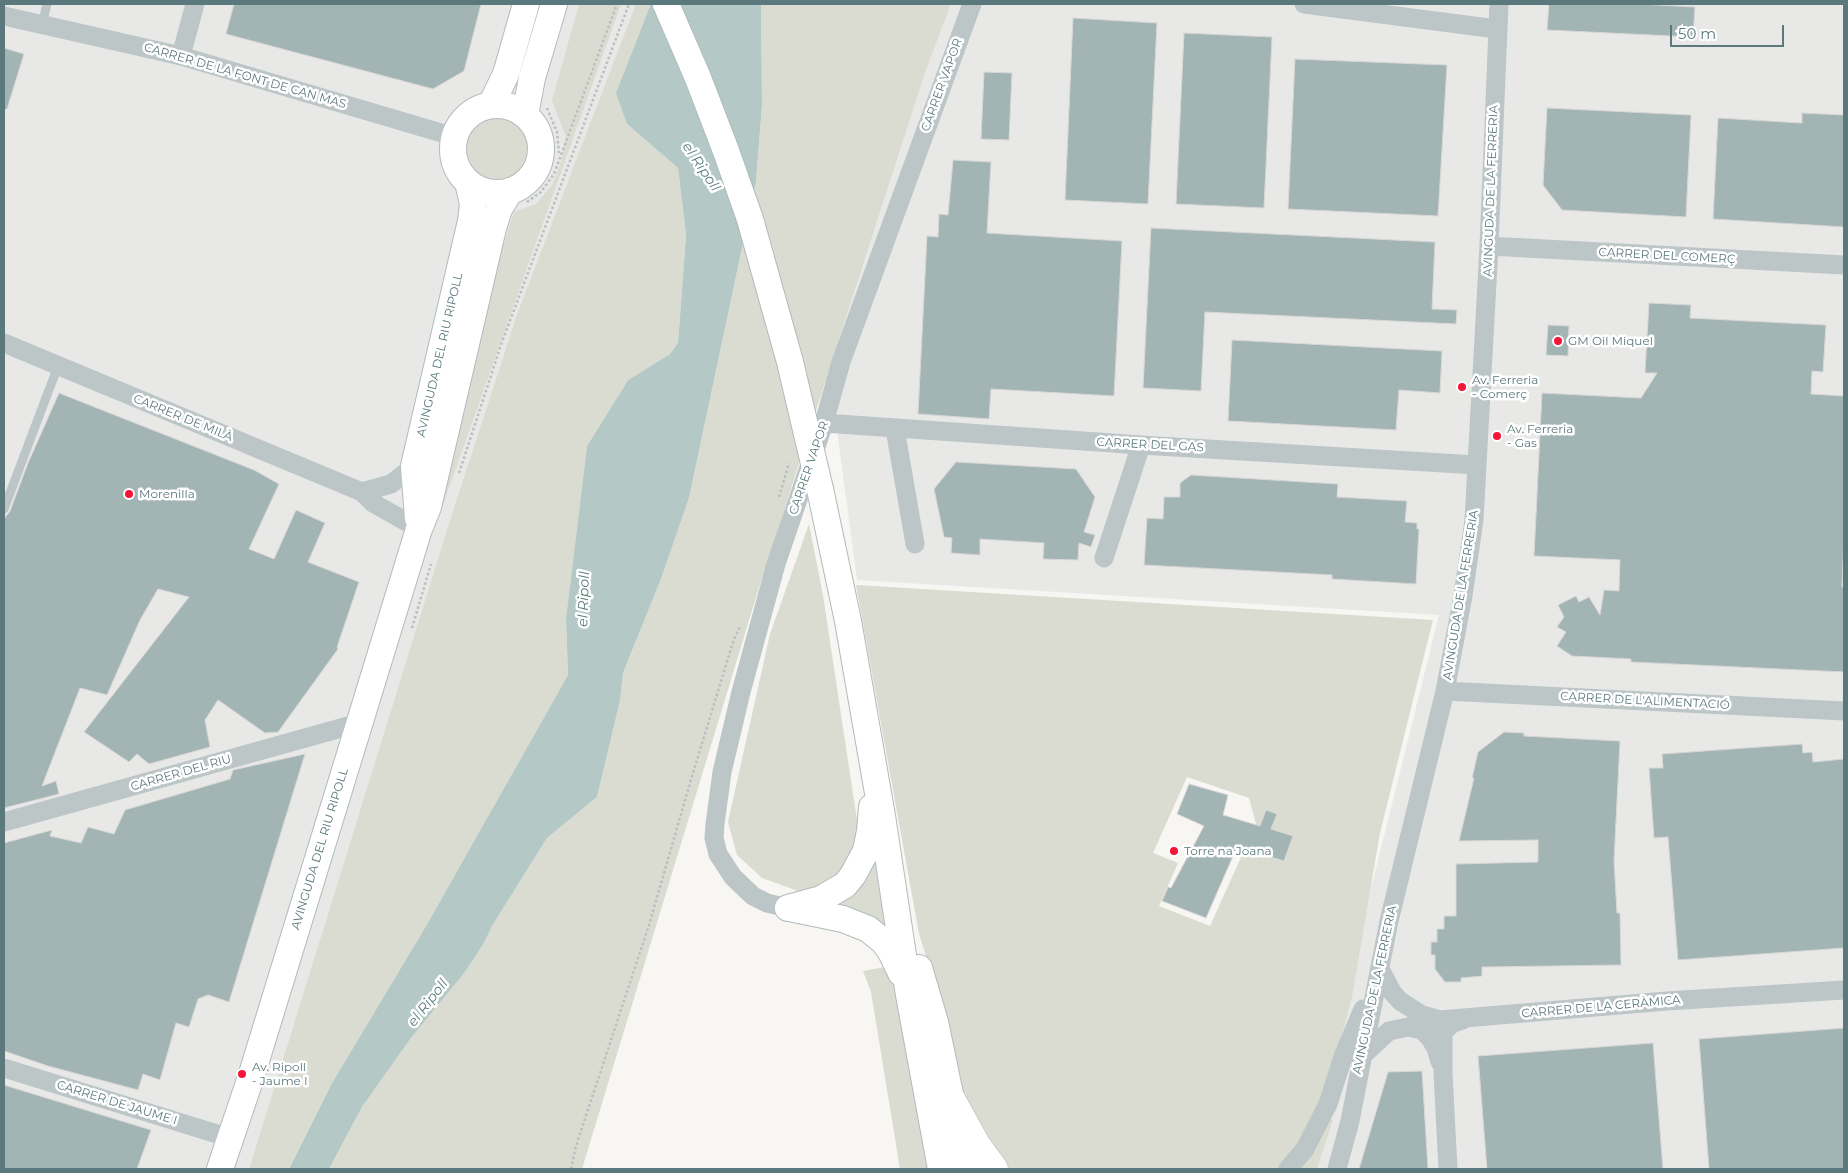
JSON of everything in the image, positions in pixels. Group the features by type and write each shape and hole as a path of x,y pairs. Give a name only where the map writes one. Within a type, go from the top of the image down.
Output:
{"highway":[{"path":"951,1099 977,1146 994,1169"}],"street":[{"path":"181,56 195,4"},
{"path":"491,105 506,74 526,4"},
{"path":"536,111 515,109 503,105 491,105 479,109 468,116 460,125 453,149 455,161 460,172 468,182 488,192 510,191 522,185 532,175 538,164 541,151 534,125 536,111 532,78 554,4"},
{"path":"666,4 723,142 750,219 795,381 840,583 870,745 894,885 909,994 941,1169"},
{"name":"CARRER VAPOR","path":"788,908 767,903 753,896 742,887 718,854 714,838 716,808 722,772 776,564 824,424 842,362 972,4"},
{"path":"1304,4 1497,29"},
{"name":"AVINGUDA DE LA FERRERIA","path":"1355,1086 1389,921 1445,691 1463,596 1474,520 1490,246 1499,4"},
{"name":"CARRER DE LA FONT DE CAN MAS","path":"4,16 181,56 455,137"},
{"name":"AVINGUDA DEL RIU RIPOLL","path":"419,529 414,466 471,221 473,204 468,182"},
{"name":"AVINGUDA DEL RIU RIPOLL","path":"220,1169 253,1070 358,723 419,529 428,507 492,228 499,209 510,191"},
{"name":"CARRER DEL COMERÇ","path":"1490,246 1844,265"},
{"name":"CARRER DE MILÀ","path":"4,343 362,492 373,503 419,529"},
{"name":"CARRER DEL GAS","path":"824,424 1477,465"},
{"path":"895,429 915,544"},
{"path":"1104,558 1141,445"},
{"path":"362,492 391,484 414,466"},
{"name":"CARRER DE L'ALIMENTACIÓ","path":"1445,691 1844,711"},
{"name":"CARRER DEL RIU","path":"4,822 358,723"},
{"path":"788,908 807,904 834,893 845,885 860,865 866,851 872,807 870,745"},
{"path":"894,885 926,991 951,1099 964,1169"},
{"path":"788,908 843,919 877,934 891,952 909,994"},
{"path":"1288,1169 1305,1149 1328,1104 1344,1054 1380,969"},
{"name":"CARRER DE LA CERÀMICA","path":"1380,969 1392,992 1400,1001 1422,1015 1440,1020 1667,1001 1844,990"},
{"path":"1448,1169 1443,1032 1453,1023 1469,1018"},
{"path":"1362,1056 1390,1031 1408,1026 1422,1030 1430,1038 1436,1048 1443,1073"},
{"name":"CARRER DE JAUME I","path":"4,1068 230,1138"},
{"path":"1323,1169 1339,1119 1355,1086"},
{"path":"1337,1169 1350,1121 1355,1086"}],"lane":[{"path":"42,24 47,4"},
{"path":"4,509 58,366"}],"path":[{"path":"536,111 557,132 559,157 617,4"},
{"path":"456,482 502,342 629,4"},
{"path":"571,1169 576,1146 649,925 734,639 746,614 762,614"}],"shaded area":[{"path":"4,4 634,4 636,6 517,314 448,526 249,1169 4,1169"},
{"path":"579,4 621,4 435,527 496,267 514,212 536,204 552,185 560,165 566,137 552,101"},
{"path":"636,4 651,4 627,124 678,168 686,235 678,343 670,354 628,380 587,446 566,618 568,675 426,926 332,1083 289,1169 249,1169 448,526 517,314"},
{"path":"761,4 951,4 925,73 758,591 582,1169 329,1169 362,1107 411,1038 465,972 547,838 597,797 620,701 623,673 661,579 689,498 756,182 762,105"},
{"path":"951,4 1844,4 1844,1169 1266,1169 1349,977 1439,615 857,580 829,371 925,73"},
{"path":"491,118 505,118 517,123 526,132 531,144 529,164 522,175 505,184 491,184 479,179 470,170 465,158 465,144 470,132 479,123"},
{"path":"809,524 823,595 858,827 859,853 841,874 809,895 762,878 737,855 728,822 770,634"},
{"path":"856,585 1433,620 1380,833 1352,997 1333,1070 1301,1144 1277,1169 1007,1169 1002,1164 962,1093 945,1015 919,934","holes":["1187,777 1249,798 1256,824 1210,926 1159,906 1178,863 1153,853"]},
{"path":"874,852 892,936 862,912 830,908"},
{"path":"890,966 898,992 930,1169 900,1169 871,992 863,971"},
{"path":"1329,1119 1333,1120 1317,1169 1297,1169"}],"water":[{"name":"el Ripoll","path":"651,4 761,4 762,105 756,182 689,498 661,579 623,673 620,701 597,797 547,838 465,972 411,1038 362,1107 329,1169 289,1169 332,1083 426,926 568,675 566,618 587,446 628,380 670,354 678,343 686,235 678,168 627,124 616,93"}],"building":[{"path":"234,4 481,4 464,71 433,89 226,34"},
{"path":"1549,4 1638,4 1695,7 1693,37 1547,30"},
{"path":"1073,18 1157,23 1148,204 1065,200"},
{"path":"1184,33 1272,37 1264,208 1176,204"},
{"path":"4,48 24,54 7,109 4,109"},
{"path":"1295,59 1447,65 1438,216 1288,209"},
{"path":"984,72 1012,73 1009,140 981,139"},
{"path":"1547,108 1691,115 1686,217 1562,210 1543,185"},
{"path":"1802,113 1844,115 1844,227 1713,219 1718,118 1802,123"},
{"path":"953,160 991,162 987,233 1122,241 1114,396 991,389 989,419 918,414 927,236 938,237 939,214 948,215"},
{"path":"1151,228 1435,242 1432,309 1457,310 1456,324 1205,312 1201,391 1143,388"},
{"path":"1649,303 1691,305 1690,318 1826,325 1823,372 1812,371 1811,394 1844,396 1842,587 1844,587 1844,672 1631,662 1631,659 1572,656 1557,646 1566,632 1557,627 1564,617 1558,605 1576,596 1579,602 1589,597 1600,615 1604,590 1619,591 1620,560 1534,556 1542,393 1641,398 1657,373 1645,373"},
{"name":"GM Oil Miquel","path":"1548,325 1569,326 1568,356 1546,355"},
{"path":"1232,340 1442,351 1440,393 1399,390 1396,430 1228,421"},
{"path":"59,393 254,470 279,484 249,549 274,559 296,510 325,523 308,562 359,582 337,647 338,649 278,732 265,733 218,700 205,720 210,747 149,764 137,754 129,762 84,732 189,597 158,589 140,620 107,695 80,688 42,786 56,781 59,794 4,808 4,519 10,511 28,463"},
{"path":"956,462 1076,469 1095,497 1084,532 1095,535 1091,547 1079,543 1078,560 1043,559 1044,543 980,539 980,555 951,553 952,538 944,537 934,489"},
{"path":"1191,475 1338,484 1337,497 1407,501 1405,522 1417,523 1417,529 1419,529 1416,584 1332,579 1332,575 1144,565 1147,518 1163,519 1164,497 1180,497 1180,483"},
{"path":"1504,732 1524,733 1524,736 1620,741 1614,861 1617,913 1620,913 1621,965 1482,967 1482,976 1461,978 1461,982 1445,982 1435,969 1435,955 1431,955 1431,942 1437,942 1437,929 1444,929 1444,916 1456,916 1456,864 1538,862 1538,840 1459,841 1474,778 1472,778 1478,752"},
{"path":"1802,744 1803,753 1812,752 1813,762 1844,759 1844,948 1678,960 1668,837 1654,838 1649,768 1663,768 1662,754"},
{"path":"305,754 229,1002 208,995 198,999 189,1027 176,1023 160,1080 143,1074 138,1090 48,1066 4,1051 4,843 52,830 50,836 81,843 88,827 114,834 125,810 230,779 233,770"},
{"name":"Torre na Joana","path":"1189,784 1228,795 1223,815 1260,826 1266,810 1277,814 1271,829 1293,836 1284,861 1237,847 1206,918 1162,901 1168,887 1171,888 1204,826 1177,814"},
{"path":"1844,1028 1844,1169 1709,1169 1699,1039"},
{"path":"1653,1043 1663,1169 1487,1169 1478,1056"},
{"path":"1422,1071 1428,1169 1359,1169 1388,1072"},
{"path":"4,1085 151,1130 137,1169 4,1169"}],"place":[{"name":"GM Oil Miquel","path":"1558,341"},
{"name":"Av. Ferreria - Comerç","path":"1462,387"},
{"name":"Av. Ferreria - Gas","path":"1497,436"},
{"name":"Morenilla","path":"129,494"},
{"name":"Torre na Joana","path":"1174,851"},
{"name":"Av. Ripoll - Jaume I","path":"242,1074"}]}
